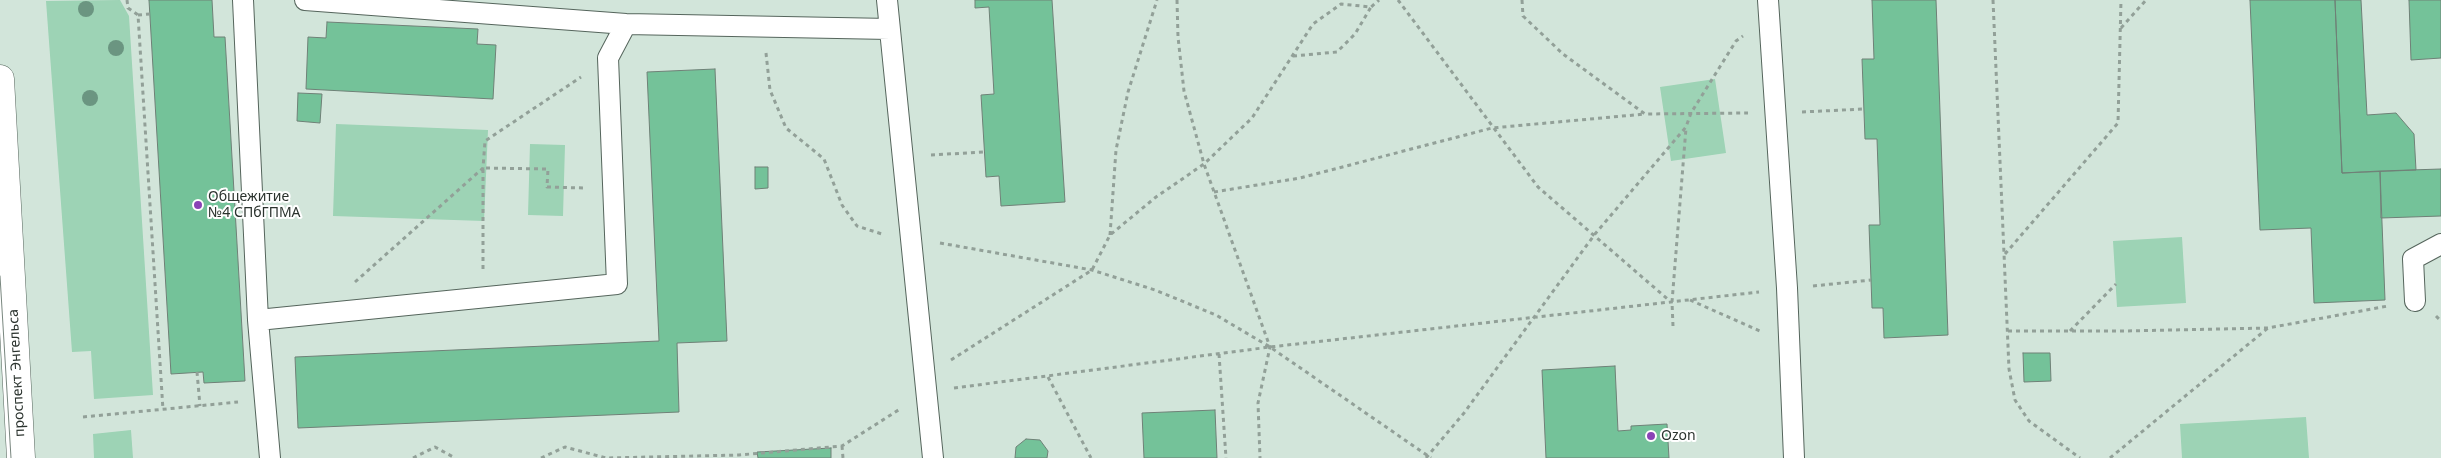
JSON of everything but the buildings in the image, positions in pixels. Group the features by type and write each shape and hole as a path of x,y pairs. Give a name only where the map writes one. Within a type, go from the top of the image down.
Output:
{"main road":[{"name":"проспект Энгельса","path":"0,79 21,458"}],"lane":[{"path":"243,0 258,320 263,399 270,458"},
{"path":"305,0 626,24 890,29"},
{"path":"887,0 933,458"},
{"path":"1768,0 1787,288 1794,458"},
{"path":"258,320 617,284 608,58 626,24"},
{"path":"2415,301 2413,259 2441,244"}],"path":[{"path":"127,0 128,8 138,15 150,14"},
{"path":"541,458 565,447 606,458 737,456 842,446 926,384 1092,270 1110,235 1116,150 1128,92 1158,0"},
{"path":"1177,0 1178,37 1184,91 1204,164 1270,347 1258,403 1260,458"},
{"path":"1293,56 1337,52 1355,34 1372,7 1379,0"},
{"path":"1398,0 1492,128 1538,186 1672,302"},
{"path":"1522,0 1523,16 1563,54 1645,114"},
{"path":"1993,0 2009,369 2015,400 2029,421 2080,458"},
{"path":"2004,254 2118,123 2121,0"},
{"path":"2120,29 2146,0"},
{"path":"1110,235 1156,197 1204,164 1252,118 1313,24 1341,4 1372,7"},
{"path":"138,15 163,410"},
{"path":"1673,326 1672,302 1686,127 1691,113 1736,41 1769,21"},
{"path":"762,27 770,90 786,128 824,159 842,204 858,226 891,238 911,238 1092,270 1155,290 1216,315 1270,347 1428,457 1464,413 1595,234 1686,127"},
{"path":"482,297 484,141 608,58"},
{"path":"1214,192 1300,178 1492,128 1645,114 1775,113 1864,109"},
{"path":"903,157 984,152"},
{"path":"319,314 483,168 548,170 547,187 613,189"},
{"path":"926,384 1048,377 1270,347 1871,280"},
{"path":"2070,331 2116,284"},
{"path":"1689,300 1788,343"},
{"path":"2008,331 2268,328 2415,301"},
{"path":"2110,458 2268,328"},
{"path":"1219,354 1226,458"},
{"path":"197,372 200,406"},
{"path":"1048,377 1092,458"},
{"path":"83,417 263,399"},
{"path":"842,446 843,458"},
{"path":"413,458 435,447 455,458"}],"green space":[{"path":"120,0 129,16 153,395 94,399 91,351 72,352 46,1"},
{"path":"1715,79 1726,153 1671,161 1660,87"},
{"path":"336,124 488,130 484,221 333,216"},
{"path":"530,144 565,145 563,216 528,215"},
{"path":"2182,237 2186,303 2117,307 2113,241"},
{"path":"2306,417 2309,458 2182,458 2180,424"},
{"path":"131,430 133,458 94,458 93,434"}],"tram line":[{"path":"0,276 11,458"}],"place":[{"name":"Общежитие №4 СПбГПМА","path":"198,205"},
{"name":"Ozon","path":"1651,436"}]}
